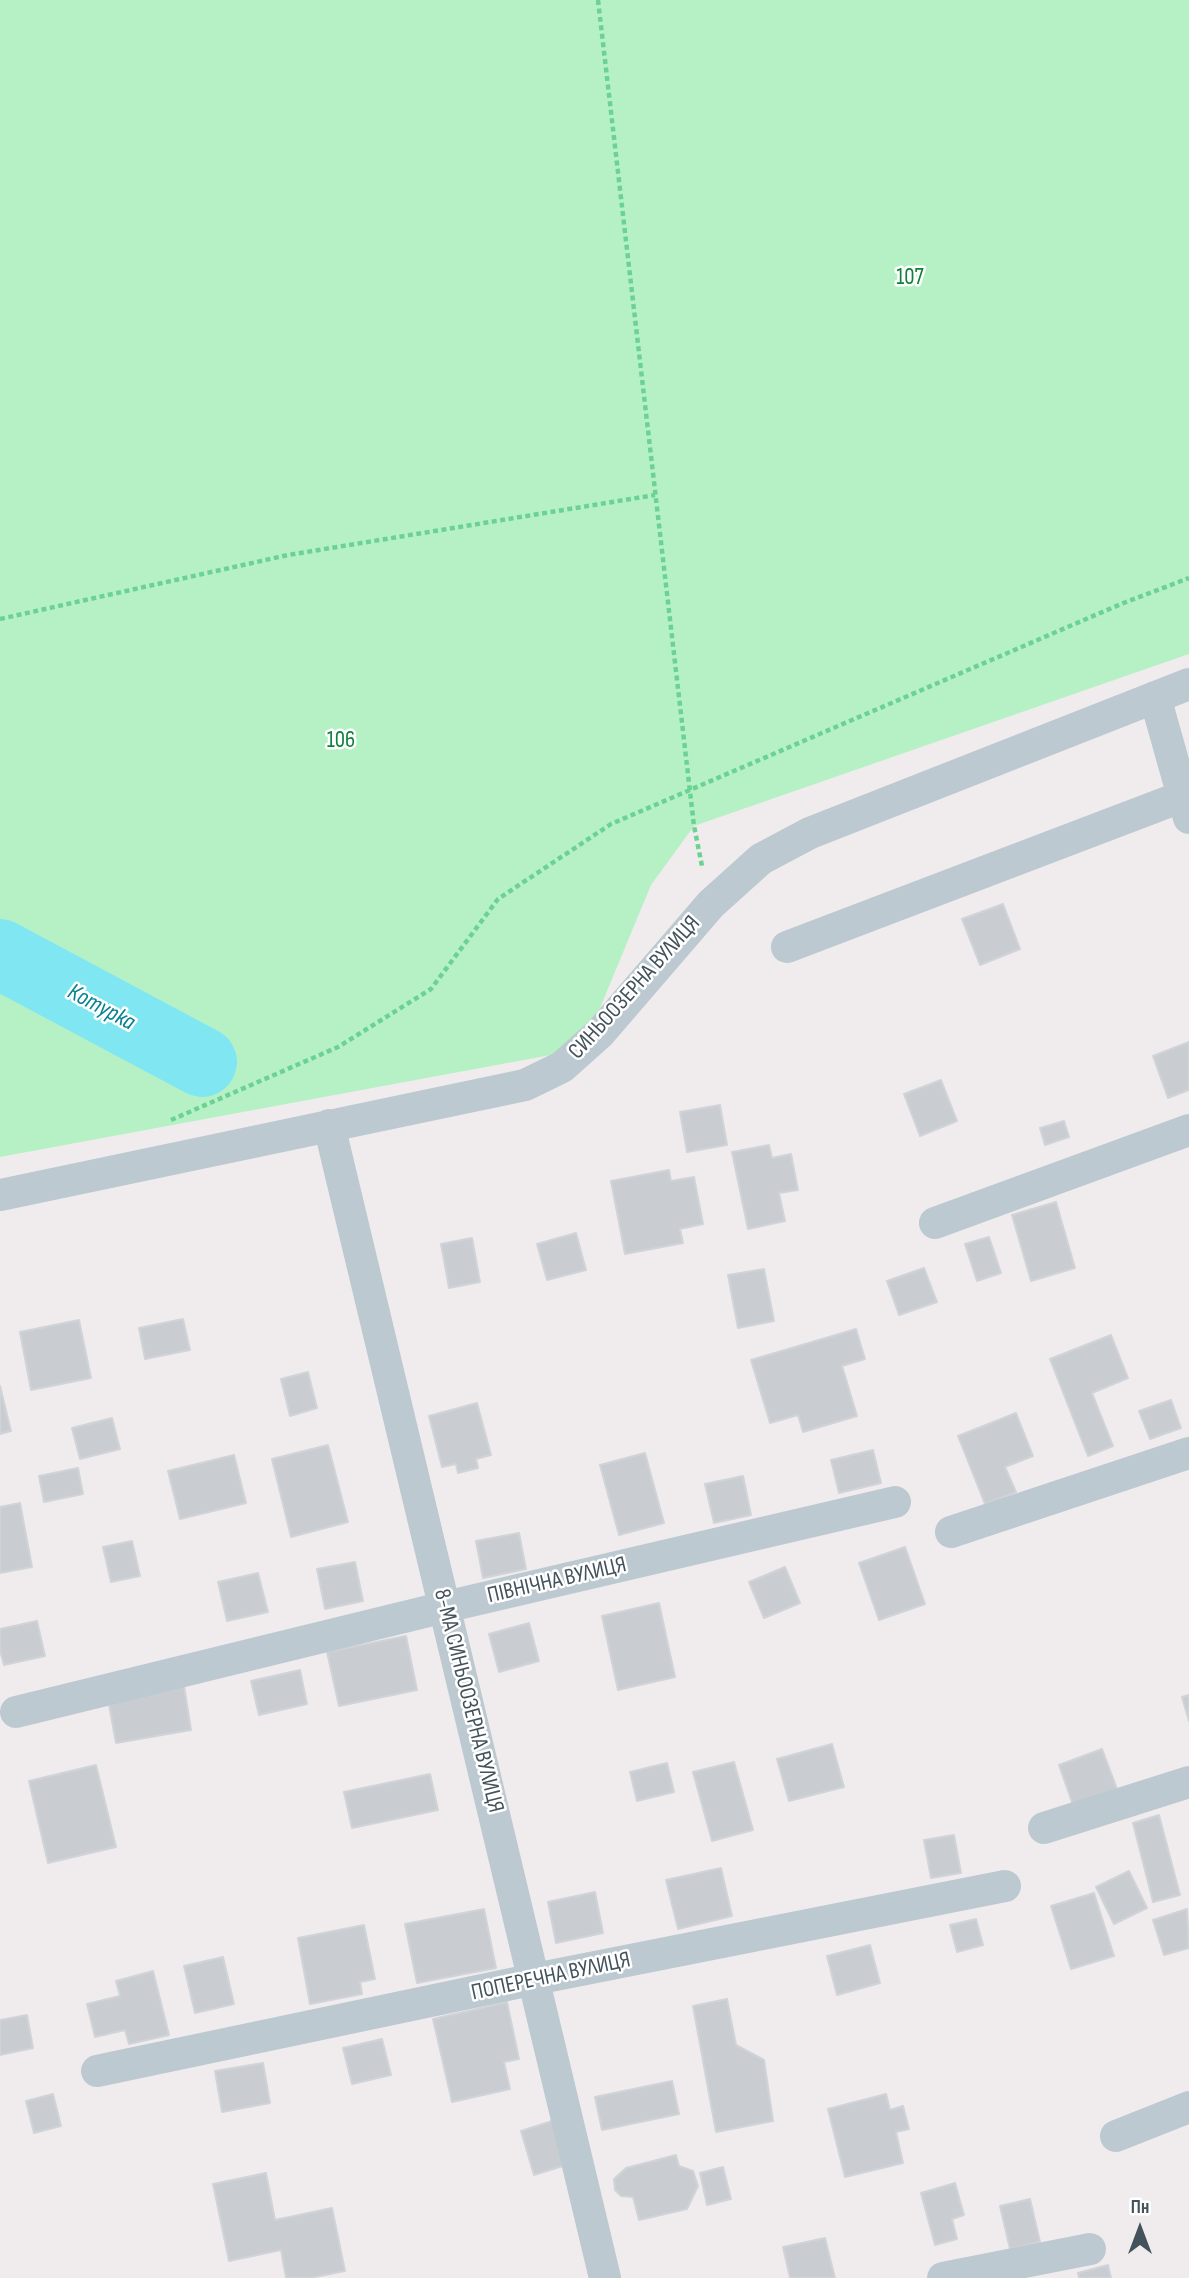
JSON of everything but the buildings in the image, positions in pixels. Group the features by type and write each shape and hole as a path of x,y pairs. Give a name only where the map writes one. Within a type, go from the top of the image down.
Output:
{"street":[{"name":"СИНЬООЗЕРНА ВУЛИЦЯ","path":"0,1195 525,1085 562,1067 600,1033 711,904 761,859 810,834 1189,684"},
{"path":"787,947 1187,803 1155,697"},
{"name":"8-МА СИНЬООЗЕРНА ВУЛИЦЯ","path":"329,1125 605,2278"},
{"path":"934,1223 1189,1130"},
{"path":"951,1532 1189,1453"},
{"name":"ПІВНІЧНА ВУЛИЦЯ","path":"16,1712 445,1607 895,1502"},
{"path":"1044,1828 1189,1782"},
{"name":"ПОПЕРЕЧНА ВУЛИЦЯ","path":"97,2071 535,1979 1005,1886"},
{"path":"1116,2136 1189,2107"},
{"path":"943,2278 1090,2249"}],"path":[{"path":"598,0 694,826 711,904"},
{"path":"0,619 288,555 655,495"},
{"path":"167,1122 338,1047 431,989 498,899 611,824 1121,604 1189,578"}],"green space":[{"name":"106","path":"0,0 1189,0 1189,654 694,826 651,885 583,1049 0,1157"}],"waterway":[{"name":"Котурка","path":"0,954 202,1062"}],"park label":[{"name":"107","path":"910,278"}]}
